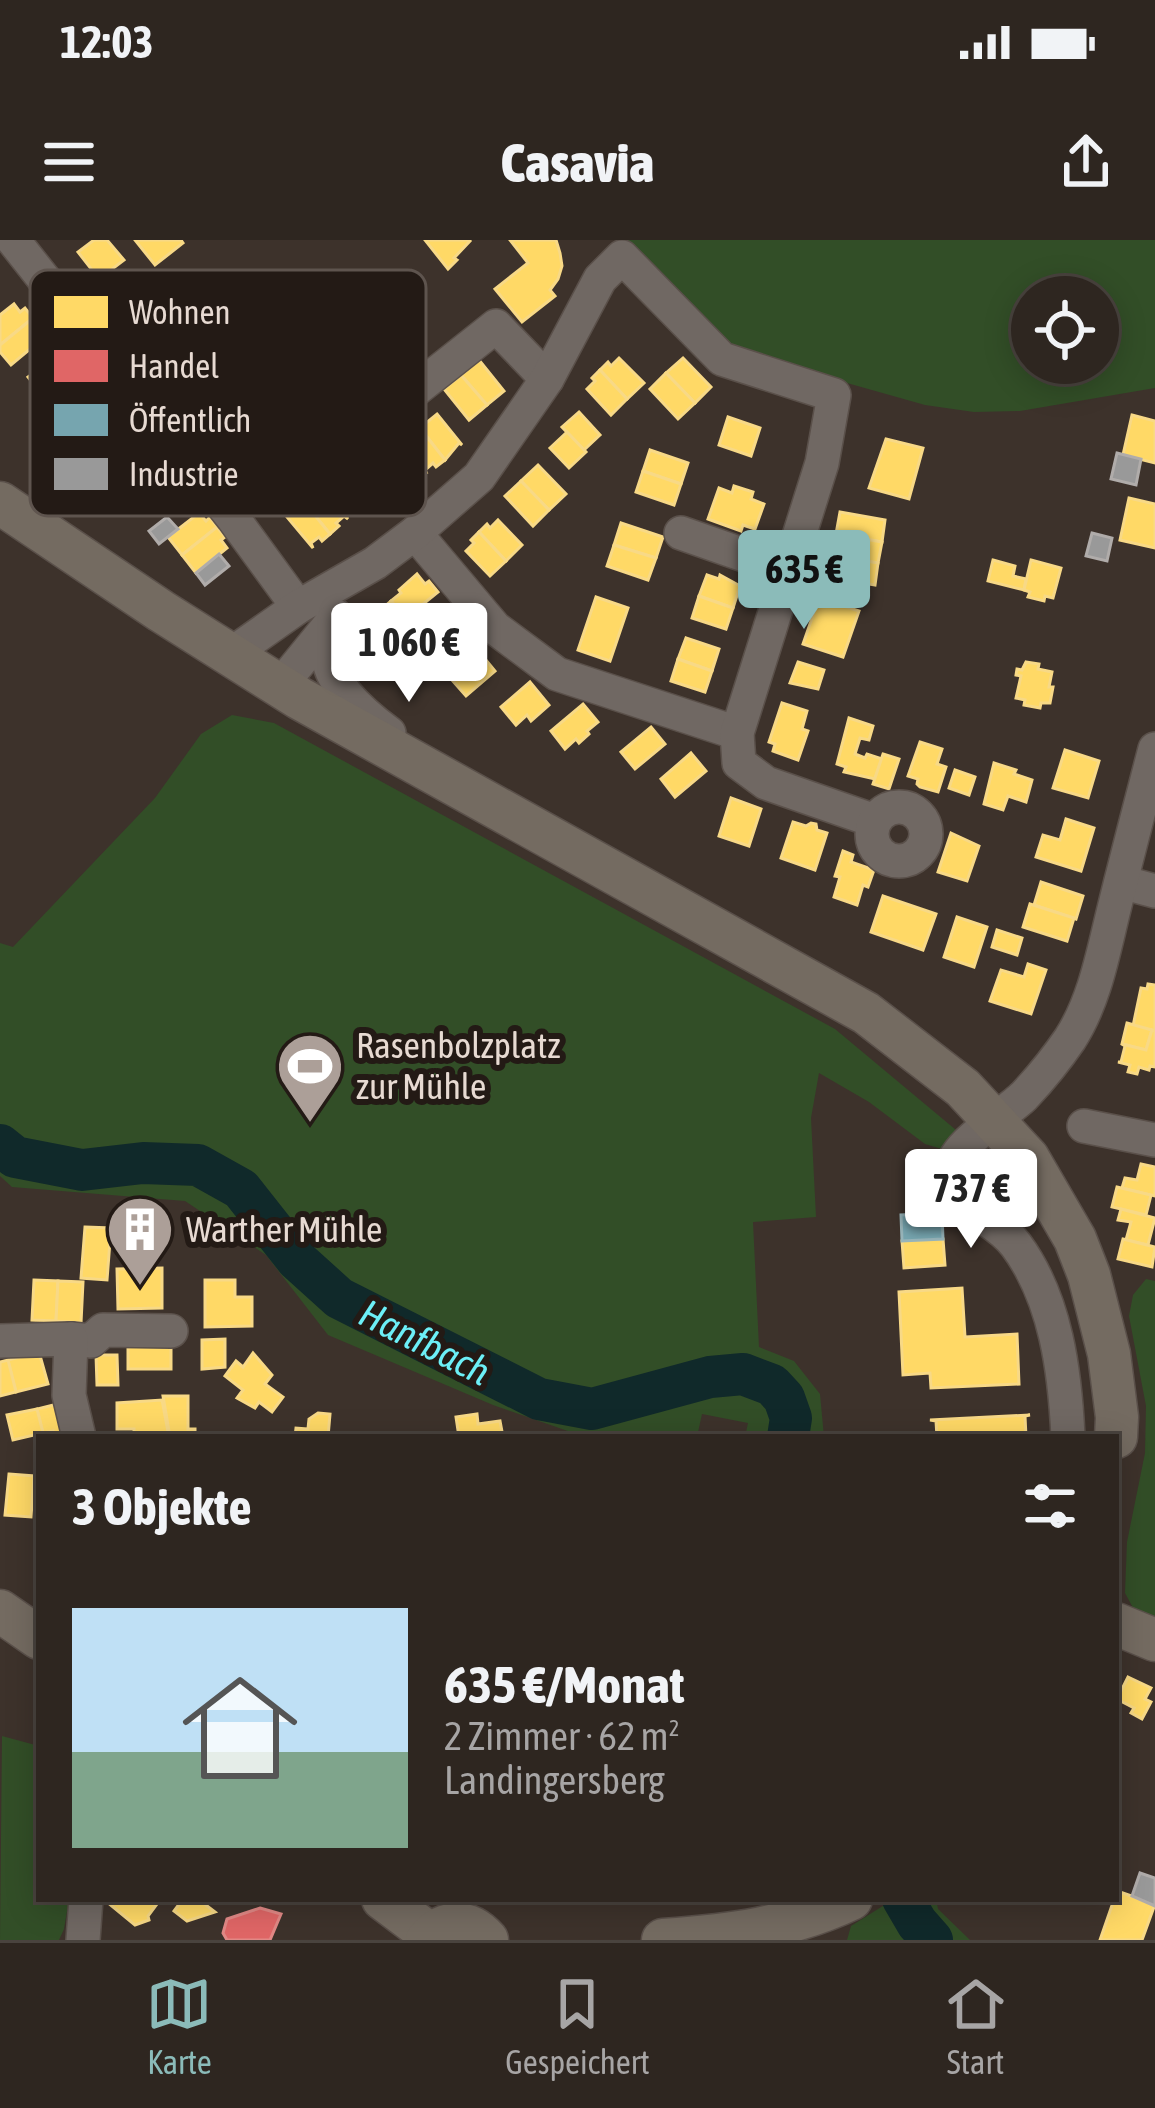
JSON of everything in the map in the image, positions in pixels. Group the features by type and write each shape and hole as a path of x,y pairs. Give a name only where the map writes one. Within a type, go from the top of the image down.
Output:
{"main road":[{"path":"0,503 280,686 866,1013 963,1088 1028,1158 1076,1238 1109,1354 1116,1434"},
{"path":"0,1611 36,1636"},
{"path":"1119,1625 1155,1640"},
{"path":"387,1902 429,1938 448,1924 458,1923 477,1929 488,1940"},
{"path":"663,1940 794,1923 844,1902"}],"street":[{"path":"17,242 39,270"},
{"path":"230,655 298,607 375,562 479,477 547,379 600,279 622,256 722,359 834,395 822,463 737,733 739,763 766,783 875,821"},
{"path":"426,381 496,326 547,379"},
{"path":"230,516 298,607"},
{"path":"415,533 495,628 557,674 737,733"},
{"path":"681,533 787,570"},
{"path":"280,686 375,562"},
{"path":"336,616 327,652 331,670 359,710 467,792"},
{"path":"1068,1434 1062,1361 1031,1272 999,1227 961,1202 951,1161 1024,1096 1085,1012 1155,749"},
{"path":"1120,882 1155,891"},
{"path":"1084,1126 1155,1140"},
{"path":"0,1341 91,1341 103,1330 171,1331"},
{"path":"71,1340 69,1395 78,1434"},
{"path":"83,1940 86,1902"}],"green space":[{"path":"620,240 1155,240 1155,388 1020,411 974,412 925,405 720,347"},
{"path":"232,715 274,723 835,1029 962,1135 942,1149 925,1144 869,1102 819,1073 811,1118 816,1217 753,1222 759,1347 794,1361 820,1394 824,1434 746,1434 748,1423 702,1414 698,1434 576,1434 493,1405 328,1335 266,1255 185,1201 12,1187 0,1176 0,943 13,947 155,798 201,734"},
{"path":"1146,1279 1155,1281 1155,1625 1138,1617 1125,1593 1127,1542 1145,1453 1146,1406 1129,1316 1133,1295"},
{"path":"2,1736 36,1745 36,1902 68,1902 59,1940 0,1940"},
{"path":"889,1902 937,1902 970,1940 847,1940 851,1926"}],"building: Wohnen":[{"path":"94,240 107,240 124,260 111,270 92,270 78,252"},
{"path":"135,240 181,240 183,243 155,265"},
{"path":"425,240 469,240 470,241 448,269"},
{"path":"510,240 556,240 562,266 550,290 555,296 522,322 495,289 528,263"},
{"path":"14,304 20,312 25,308 30,320 0,345 0,315"},
{"path":"30,320 30,349 11,365 0,345"},
{"path":"619,358 644,383 627,399 600,370"},
{"path":"683,358 711,387 695,403 666,373"},
{"path":"479,360 504,391 487,405 461,375"},
{"path":"600,370 627,399 611,415 587,389"},
{"path":"666,373 695,403 678,419 650,389"},
{"path":"461,375 487,405 469,420 444,389"},
{"path":"579,412 600,435 584,450 562,427"},
{"path":"437,414 462,445 445,460 426,436 426,423"},
{"path":"1132,415 1155,421 1155,463 1123,455"},
{"path":"728,417 760,428 751,456 719,445"},
{"path":"567,432 586,452 569,468 550,448"},
{"path":"426,436 445,460 436,467 433,463 426,469"},
{"path":"886,439 923,448 909,499 869,488"},
{"path":"650,450 688,463 681,484 643,471"},
{"path":"538,465 566,494 549,510 521,481"},
{"path":"643,471 681,484 674,505 636,492"},
{"path":"521,481 549,510 533,526 505,496"},
{"path":"734,486 753,492 751,499 764,504 755,529 743,525 741,531 708,519 719,488 732,493"},
{"path":"1129,498 1155,504 1155,548 1120,540"},
{"path":"840,512 885,520 882,542 836,534"},
{"path":"195,516 206,521 210,517 217,527 182,555 168,537"},
{"path":"315,516 344,516 330,534"},
{"path":"315,516 330,534 311,543 313,548 287,517"},
{"path":"498,520 522,545 506,561 479,532"},
{"path":"621,523 663,537 656,558 614,545"},
{"path":"217,527 227,548 196,573 182,555"},
{"path":"479,532 506,561 490,576 466,551"},
{"path":"836,534 882,542 878,563 838,556"},
{"path":"614,545 656,558 648,580 607,566"},
{"path":"832,555 878,563 875,585 833,578"},
{"path":"993,560 1015,566 1013,576 1026,579 1024,590 988,581"},
{"path":"1031,560 1061,568 1053,598 1028,597 1030,592 1024,590"},
{"path":"417,574 438,592 406,618 391,601"},
{"path":"707,575 719,579 720,575 740,586 733,608 699,596"},
{"path":"699,596 733,608 726,629 692,618"},
{"path":"596,597 628,608 610,661 578,650"},
{"path":"819,598 859,611 843,657 803,644"},
{"path":"391,601 406,618 392,630 377,613"},
{"path":"686,638 719,649 712,671 678,659"},
{"path":"481,654 495,671 466,696 451,679"},
{"path":"678,659 712,671 705,692 671,681"},
{"path":"798,662 824,670 818,689 790,683"},
{"path":"1026,662 1052,672 1050,703 1041,703 1040,708 1016,698 1021,676 1016,675 1017,669 1022,670"},
{"path":"530,682 549,705 531,721 527,715 516,725 501,707"},
{"path":"782,703 807,711 802,729 808,731 798,760 773,751 775,744 769,742"},
{"path":"583,704 598,722 579,743 576,739 565,749 551,731"},
{"path":"849,718 873,726 869,740 860,738 855,754 882,759 875,779 844,772 846,767 837,764"},
{"path":"651,727 665,744 635,769 621,752"},
{"path":"920,742 942,749 937,764 946,767 938,792 920,787 918,779 908,776"},
{"path":"1065,750 1099,761 1088,798 1053,788"},
{"path":"691,753 706,771 675,797 661,779"},
{"path":"883,754 899,759 889,789 873,784"},
{"path":"994,763 1032,780 1026,802 1008,796 1003,810 984,804"},
{"path":"955,770 975,777 969,795 949,788"},
{"path":"731,798 761,809 749,846 719,836"},
{"path":"1066,819 1094,828 1081,871 1036,857 1043,835 1060,840"},
{"path":"793,822 816,824 817,830 827,833 815,870 781,858"},
{"path":"951,833 979,846 967,881 938,872"},
{"path":"843,851 853,855 851,862 874,870 857,905 834,897"},
{"path":"1041,882 1083,896 1076,919 1034,905"},
{"path":"883,896 936,914 923,950 871,932"},
{"path":"1030,904 1074,918 1067,941 1023,927"},
{"path":"957,917 987,927 974,967 944,957"},
{"path":"997,930 1022,938 1017,955 992,947"},
{"path":"1028,964 1046,970 1031,1014 990,1001 1001,970 1024,977"},
{"path":"1148,984 1155,985 1155,1031 1133,1026 1141,988 1147,989"},
{"path":"1127,1023 1152,1030 1146,1050 1122,1044"},
{"path":"1152,1030 1155,1067 1139,1067 1137,1074 1128,1072 1130,1065 1118,1062 1122,1044 1146,1050"},
{"path":"1141,1164 1155,1167 1155,1196 1122,1188 1125,1178 1137,1180"},
{"path":"1117,1187 1151,1195 1146,1215 1112,1207"},
{"path":"1121,1209 1155,1218 1148,1245 1126,1240 1131,1222 1118,1220"},
{"path":"85,1227 111,1228 107,1280 81,1278"},
{"path":"943,1239 945,1265 904,1268 902,1241"},
{"path":"1123,1239 1155,1247 1152,1267 1118,1259"},
{"name":"Warther Mühle","path":"162,1268 162,1308 118,1309 117,1269"},
{"path":"34,1280 58,1281 56,1321 32,1320"},
{"path":"205,1280 235,1280 235,1297 252,1297 252,1326 205,1327"},
{"path":"58,1281 83,1282 81,1323 56,1321"},
{"path":"962,1288 965,1337 1017,1334 1019,1384 931,1388 930,1373 903,1375 899,1292"},
{"path":"225,1339 225,1367 202,1369 202,1340"},
{"path":"128,1343 171,1344 171,1369 128,1369"},
{"path":"39,1352 48,1384 16,1392 8,1360"},
{"path":"253,1353 272,1375 265,1384 283,1397 272,1412 259,1402 255,1408 237,1398 243,1390 225,1376 236,1361 243,1367"},
{"path":"96,1355 117,1355 118,1385 97,1385"},
{"path":"8,1360 16,1392 0,1396 0,1362"},
{"path":"163,1396 188,1396 188,1429 195,1429 195,1434 169,1434"},
{"path":"162,1400 168,1434 117,1429 117,1403"},
{"path":"61,1403 68,1434 43,1433 37,1409"},
{"path":"37,1409 43,1433 13,1440 7,1415"},
{"path":"318,1413 330,1414 328,1434 295,1434 296,1428 308,1429 309,1419"},
{"path":"477,1414 478,1424 500,1421 502,1434 459,1434 456,1417"},
{"path":"1030,1415 1025,1416 1026,1434 937,1434 936,1421 930,1420"},
{"path":"9,1474 34,1476 31,1517 5,1515"},
{"path":"1128,1677 1151,1688 1145,1699 1151,1702 1142,1719 1131,1713 1134,1708 1119,1700"},
{"path":"1119,1892 1155,1904 1142,1940 1100,1940 1113,1902 1119,1902"},
{"path":"107,1902 158,1902 149,1920 135,1925"},
{"path":"181,1902 202,1902 215,1912 187,1921 174,1911"}],"building: Handel":[{"path":"260,1908 281,1914 270,1940 227,1940 223,1933 227,1919"}],"building: Öffentlich":[{"path":"942,1213 943,1239 902,1241 901,1215"}],"building: Industrie":[{"path":"1117,453 1141,459 1136,485 1111,479"},
{"path":"167,517 178,529 159,544 149,531"},
{"path":"1092,533 1112,538 1107,561 1086,556"},
{"path":"219,554 229,566 205,585 196,573"},
{"path":"1140,1873 1155,1878 1155,1906 1132,1896"}],"waterway":[{"name":"Hanfbach","path":"0,1145 15,1157 82,1170 143,1163 198,1165 241,1189 297,1260 339,1298 539,1399 592,1409 710,1377 743,1374 772,1385 784,1398 791,1418 788,1434"},
{"name":"Hanfbach","path":"905,1902 932,1940"}],"place":[{"name":"Rasenbolzplatz zur Mühle","path":"310,1125"},
{"name":"Warther Mühle","path":"140,1288"}]}
